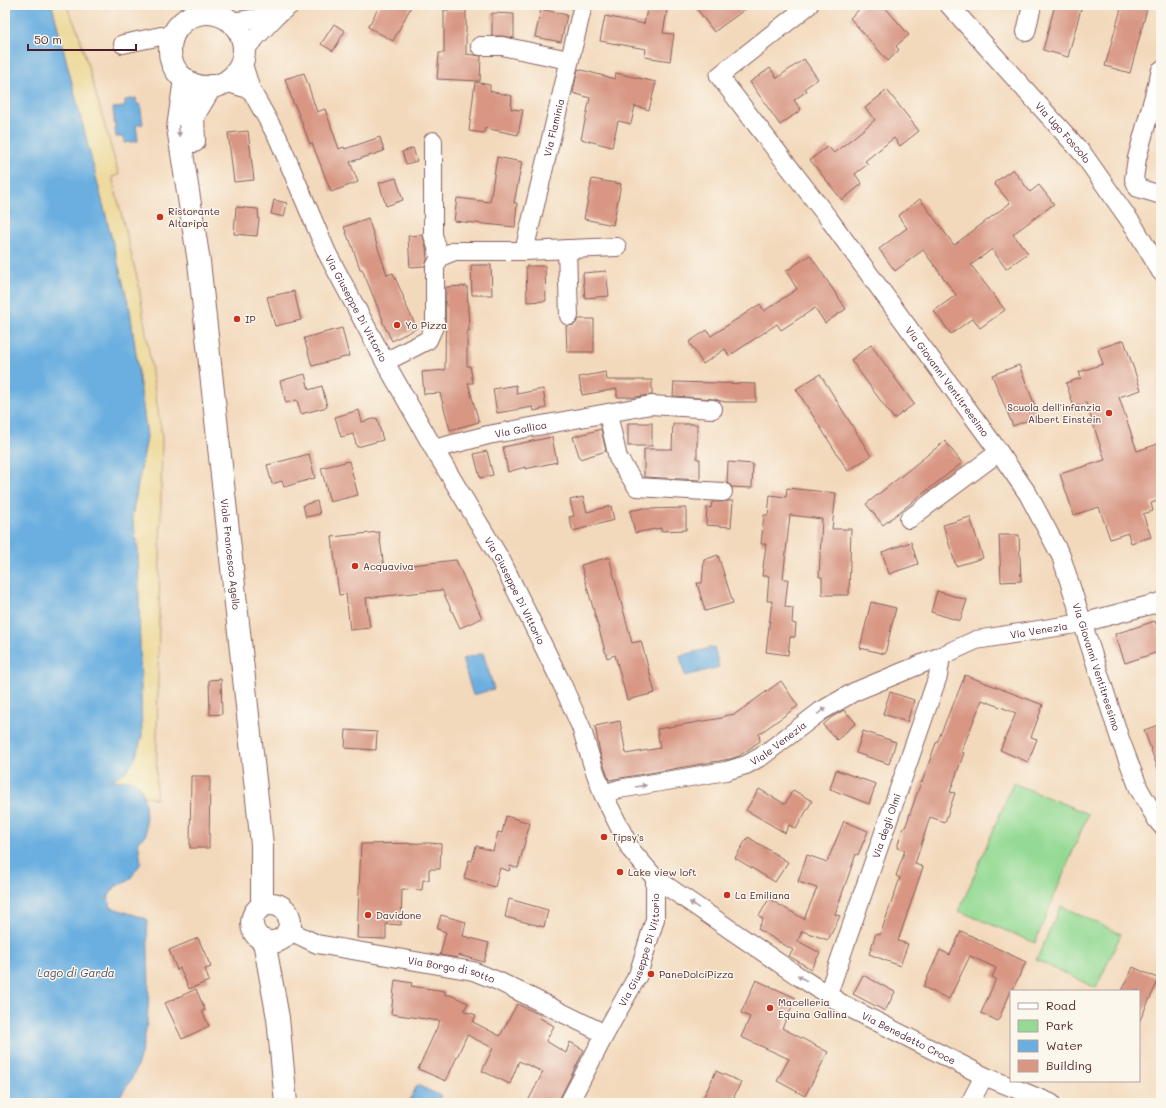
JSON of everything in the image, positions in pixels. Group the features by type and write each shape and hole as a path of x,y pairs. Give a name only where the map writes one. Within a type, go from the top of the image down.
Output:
{"main road":[{"path":"218,84 202,86 193,84 185,79 173,62 171,51 172,41 183,13 193,16 203,13 223,14 238,30 242,38 243,56"},
{"name":"Viale Francesco Agello","path":"199,262 193,116 218,84 232,77 238,69 243,56"},
{"name":"Viale Francesco Agello","path":"185,79 178,128 199,262 269,905"},
{"path":"278,937 258,938 252,927 253,914 257,909 269,905 282,907 287,912 289,917 290,924 278,937 278,1018 286,1103"}],"street":[{"name":"Via Flaminia","path":"524,250 583,5"},
{"name":"Via Giovanni Ventitreesimo","path":"809,5 719,76 829,219 1028,494 1061,556 1120,739 1139,789 1156,820 1161,825"},
{"name":"Via Ugo Foscolo","path":"949,5 1083,154 1135,228 1161,272"},
{"path":"1026,32 1032,5"},
{"path":"223,14 283,10"},
{"path":"243,56 283,10"},
{"path":"123,44 161,36 172,41"},
{"path":"480,46 502,46 569,60"},
{"name":"Via Giuseppe Di Vittorio","path":"243,56 251,90 278,138 328,253 385,362 434,449 502,562 562,684 581,727 603,794 632,850 655,878 655,920 638,975 605,1034 570,1103"},
{"path":"1161,70 1137,158 1134,179 1138,188 1161,194"},
{"path":"218,84 251,90"},
{"path":"433,141 433,235 440,257"},
{"path":"385,362 428,340 435,324 435,267 440,257 455,251 617,247"},
{"path":"567,249 569,316"},
{"name":"Via Gallica","path":"434,449 488,435 651,405 712,409"},
{"path":"608,414 618,458 637,487 723,492"},
{"path":"909,519 999,452"},
{"name":"Via Venezia","path":"941,656 976,640 1082,623 1161,602"},
{"name":"Viale Venezia","path":"603,794 619,789 726,771 746,766 762,756 821,711 854,692 941,656"},
{"name":"Via degli Olmi","path":"828,994 938,676 941,656"},
{"name":"Via Benedetto Croce","path":"655,878 798,976 844,1004 984,1076 1050,1103"},
{"name":"Via Borgo di sotto","path":"278,937 473,971 498,981 605,1034"},
{"path":"970,1103 984,1076"}],"green space":[{"path":"1013,783 1088,814 1035,943 959,911"},
{"path":"1061,906 1121,934 1096,988 1036,960"}],"sand":[{"path":"52,5 63,5 67,7 78,31 119,175 112,177 138,281 162,437 156,799 144,796 139,785 110,780 122,774 138,550 132,516 147,437 130,310"}],"water":[{"name":"Lago di Garda","path":"5,5 52,5 130,310 147,437 132,516 138,550 142,736 130,767 121,775 111,780 132,781 137,784 141,790 144,797 146,814 146,836 138,841 141,863 130,879 115,887 108,897 110,907 147,919 149,995 148,1014 142,1051 132,1078 115,1103 5,1103"},
{"path":"136,98 137,105 140,104 143,124 136,125 138,141 124,143 123,137 116,137 113,108 125,107 125,100"},
{"path":"714,647 719,667 685,676 680,656"},
{"path":"483,653 494,689 473,695 462,659"},
{"path":"417,1085 441,1096 437,1103 417,1103 410,1100"}],"building":[{"path":"380,5 412,5 393,41 368,27"},
{"path":"648,5 668,5 663,33 674,34 670,61 645,57 646,49 600,41 605,16 644,24"},
{"path":"694,5 751,5 714,32"},
{"path":"864,5 883,5 909,35 896,46 899,50 888,61 850,18"},
{"path":"1055,5 1082,5 1068,57 1043,50"},
{"path":"1122,5 1148,5 1130,73 1105,66"},
{"path":"541,9 567,15 561,42 535,37"},
{"path":"444,10 466,10 466,54 481,56 480,81 437,79 439,53 444,53"},
{"path":"492,13 514,14 514,38 492,36"},
{"path":"334,24 345,31 333,51 321,44"},
{"path":"804,59 818,79 805,88 807,91 794,100 801,110 780,125 750,82 770,68 777,78"},
{"path":"578,69 615,79 616,73 656,82 649,110 635,106 631,124 618,121 612,147 581,139 590,98 573,93"},
{"path":"304,73 317,112 325,109 339,149 344,147 345,149 380,137 384,151 350,162 358,182 331,192 312,143 310,144 294,105 285,79"},
{"path":"475,82 490,85 490,91 512,96 511,109 523,110 518,135 485,128 484,133 469,131"},
{"path":"887,90 919,131 900,146 894,138 865,161 868,164 855,174 862,184 842,200 810,160 828,146 834,153 875,120 865,108"},
{"path":"248,131 254,180 234,182 228,133"},
{"path":"413,148 417,161 406,164 402,152"},
{"path":"497,157 522,162 514,203 517,203 515,227 454,221 457,198 490,202"},
{"path":"1013,169 1030,192 1039,185 1054,204 1013,234 1028,253 1006,269 992,249 971,265 1005,310 980,328 973,318 951,334 934,311 956,295 923,250 895,271 879,249 907,228 898,216 920,199 954,245 1010,203 994,183"},
{"path":"396,178 403,200 386,206 379,183"},
{"path":"592,179 621,184 613,225 584,219"},
{"path":"274,200 287,203 284,217 271,214"},
{"path":"236,207 258,209 259,220 257,236 234,234"},
{"path":"368,218 387,275 393,273 404,298 403,299 417,328 392,341 382,321 383,320 362,269 360,269 344,227"},
{"path":"423,235 427,260 425,266 410,267 408,236"},
{"path":"810,255 846,309 825,323 815,308 781,330 777,324 729,356 725,349 703,364 689,342 707,330 711,336 760,304 764,311 797,289 786,271"},
{"path":"471,265 491,265 492,295 472,295"},
{"path":"526,266 545,266 546,301 527,302"},
{"path":"606,271 609,296 585,298 583,273"},
{"path":"467,286 469,331 467,331 467,366 470,366 473,383 468,383 479,422 450,430 440,393 424,394 422,372 445,370 446,287"},
{"path":"294,291 301,320 275,326 267,297"},
{"path":"579,319 594,319 594,352 567,352 566,326 574,325"},
{"path":"342,328 349,356 312,366 304,338"},
{"path":"1124,340 1141,390 1119,397 1137,451 1161,443 1161,500 1151,503 1153,511 1143,514 1151,537 1131,543 1128,533 1110,539 1099,507 1074,515 1060,474 1105,460 1086,403 1074,407 1066,383 1081,378 1079,372 1103,364 1098,349"},
{"path":"871,345 914,404 894,419 851,360"},
{"path":"1019,365 1039,416 1013,426 992,375"},
{"path":"606,372 607,380 652,380 652,395 617,397 617,389 582,395 579,377"},
{"path":"305,374 309,390 322,386 327,407 301,414 297,400 286,403 280,381"},
{"path":"820,374 871,456 848,471 796,389"},
{"path":"674,382 756,384 756,402 725,402 714,399 673,396"},
{"path":"516,385 517,394 543,389 546,408 534,411 533,407 497,413 493,389"},
{"path":"359,410 362,422 377,418 383,440 357,447 353,434 341,437 335,417"},
{"path":"628,423 652,423 652,446 628,446"},
{"path":"673,424 697,424 697,459 700,459 700,480 644,477 644,449 672,449"},
{"path":"601,429 606,451 580,459 573,437"},
{"path":"552,437 557,462 525,469 525,467 508,472 503,447"},
{"path":"945,441 962,463 883,525 866,504"},
{"path":"487,451 493,475 480,478 474,454"},
{"path":"309,454 315,478 284,487 282,481 272,484 267,465"},
{"path":"349,461 358,495 330,502 321,468"},
{"path":"728,462 753,464 752,488 732,487 727,483"},
{"path":"787,488 836,493 832,529 851,529 849,595 822,595 822,577 819,577 822,519 790,515 783,579 788,579 785,607 793,608 792,623 796,624 795,637 790,637 788,655 766,652 772,601 767,601 769,576 762,576 766,544 761,544 764,515 768,515 770,495 786,497"},
{"path":"583,497 587,512 611,506 614,520 573,531 569,517 574,516 570,500"},
{"path":"317,501 320,514 306,517 303,505"},
{"path":"733,501 731,527 706,525 707,507 711,508 712,502"},
{"path":"644,508 686,508 686,530 661,531 661,528 635,533 630,511"},
{"path":"970,517 983,558 956,566 943,525"},
{"path":"379,532 384,568 456,560 482,618 460,628 442,590 366,598 370,628 350,630 346,594 339,595 332,537"},
{"path":"999,535 1019,535 1021,581 1001,582"},
{"path":"911,542 918,564 889,574 882,552"},
{"path":"718,555 733,603 705,611 697,583 702,583 704,560"},
{"path":"609,557 632,643 641,641 655,693 627,700 615,655 607,658 581,565"},
{"path":"937,591 967,600 960,621 931,612"},
{"path":"871,602 896,608 885,654 860,648"},
{"path":"1155,621 1161,639 1161,651 1125,663 1115,634"},
{"path":"965,675 1043,705 1031,737 1037,739 1028,762 1000,750 1016,713 982,700 961,752 964,753 950,792 955,793 945,822 930,817 915,864 923,867 898,941 908,944 900,966 869,954 876,933 880,935 900,878 896,876 905,850 897,848 903,827 905,828 936,743"},
{"path":"221,679 222,714 210,715 209,680"},
{"path":"781,681 798,706 759,734 760,741 739,756 730,759 609,780 600,753 595,726 620,721 626,754 660,748 657,729 722,718 724,716 735,714"},
{"path":"890,692 914,700 907,722 883,714"},
{"path":"844,710 856,723 837,740 823,725 832,717"},
{"path":"1161,724 1161,772 1159,772 1144,730"},
{"path":"346,730 377,732 376,750 345,748"},
{"path":"863,731 896,742 889,764 856,753"},
{"path":"836,770 876,784 869,804 830,789"},
{"path":"191,776 210,776 209,848 190,848"},
{"path":"759,789 785,804 793,790 812,801 796,829 789,825 785,833 746,810"},
{"path":"506,816 530,823 518,868 510,866 509,871 500,868 495,887 464,878 469,860 472,861 476,846 493,851 498,832 502,833"},
{"path":"844,821 868,831 858,855 856,854 835,914 840,916 828,940 802,931 797,943 798,941 820,953 811,969 789,956 793,950 758,929 763,919 759,916 769,899 804,919 817,888 798,882 807,855 827,862"},
{"path":"748,837 788,862 775,882 735,858"},
{"path":"361,844 441,844 440,869 429,869 429,880 423,880 422,890 402,889 401,925 386,924 386,939 357,938"},
{"path":"509,899 548,910 544,927 505,917"},
{"path":"441,915 466,922 463,936 489,943 484,962 458,955 457,958 440,955 446,932 437,929"},
{"path":"961,931 1026,962 1012,990 1010,990 998,1021 981,1013 996,979 992,977 996,968 970,956 949,999 923,987 940,950 950,955"},
{"path":"198,938 211,967 205,969 209,981 189,989 180,968 177,970 169,950"},
{"path":"1133,967 1159,979 1140,1020 1140,990 1122,990"},
{"path":"863,975 895,992 885,1011 853,994"},
{"path":"395,980 412,983 411,986 445,991 445,995 450,995 468,1003 464,1011 476,1015 473,1022 500,1036 517,1004 541,1015 540,1018 554,1026 546,1041 566,1053 570,1042 584,1050 560,1098 559,1103 527,1103 543,1072 519,1061 510,1084 482,1071 493,1048 467,1035 446,1081 418,1069 440,1021 391,1014"},
{"path":"756,980 796,998 782,1028 828,1052 805,1096 777,1081 789,1059 741,1037 750,1017 741,1013"},
{"path":"196,989 205,1010 202,1011 209,1026 182,1039 165,1003"},
{"path":"716,1071 741,1082 731,1103 701,1103"}],"place":[{"name":"Ristorante Altaripa","path":"160,217"},
{"name":"IP","path":"237,319"},
{"name":"Yo Pizza","path":"397,325"},
{"name":"Scuola dell'infanzia Albert Einstein","path":"1109,413"},
{"name":"Acquaviva","path":"355,566"},
{"name":"Tipsy's","path":"604,837"},
{"name":"Lake view loft","path":"620,872"},
{"name":"La Emiliana","path":"727,895"},
{"name":"Davidone","path":"368,915"},
{"name":"PaneDolciPizza","path":"651,974"},
{"name":"Macelleria Equina Gallina","path":"770,1008"}]}
